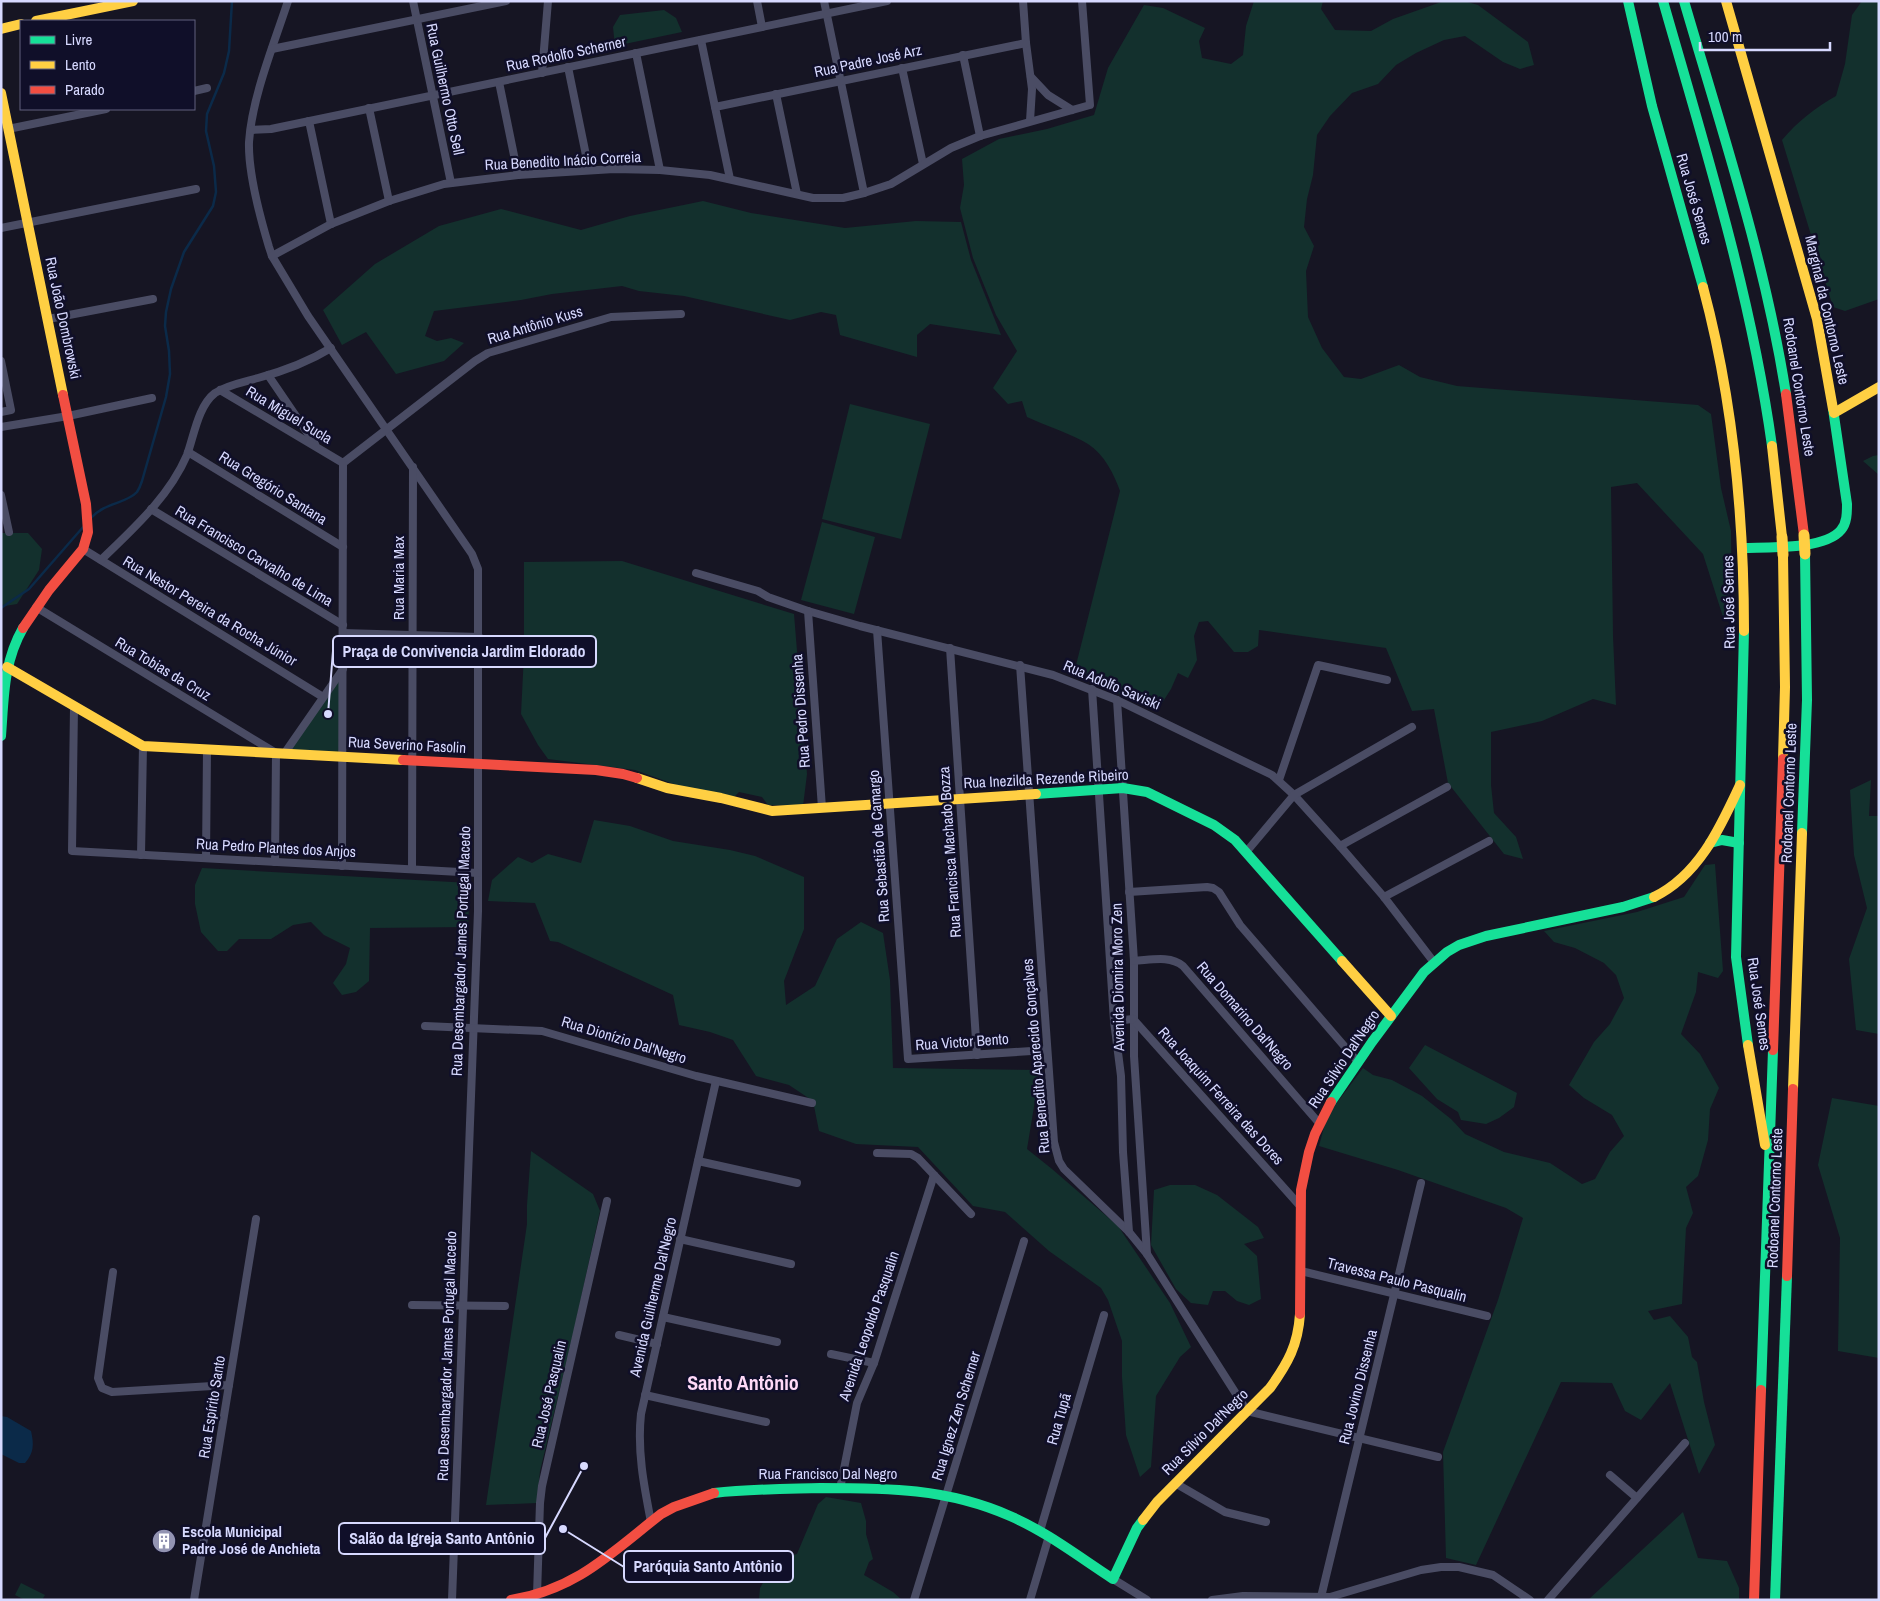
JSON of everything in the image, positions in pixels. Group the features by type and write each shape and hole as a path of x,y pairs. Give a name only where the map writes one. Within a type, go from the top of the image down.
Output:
{"main road":[{"path":"41,20 133,1"},
{"name":"Rua José Semes","path":"1623,1 1701,279 1715,339 1732,434 1743,548 1744,653 1736,932 1738,979 1758,1095 1769,1176"},
{"name":"Rua José Semes","path":"1628,1 1634,37"},
{"name":"Rodoanel Contorno Leste","path":"1663,1 1748,307 1767,407 1782,537 1785,600 1785,687 1754,1600"},
{"name":"Rodoanel Contorno Leste","path":"1684,1 1768,297 1789,408 1804,534 1807,700 1775,1600"},
{"name":"Marginal da Contorno Leste","path":"1726,1 1809,289 1824,350 1847,504 1846,520 1843,527 1832,538 1816,542 1743,548"},
{"path":"1,28 20,24"},
{"name":"Rua João Dombrowski","path":"1,93 87,511 87,538 82,549"},
{"path":"1834,413 1879,387"},
{"path":"1,736 7,667 18,636 36,607 82,549"},
{"name":"Rua Severino Fasolin","path":"7,667 143,746 603,771 630,776 667,788 721,798 762,809 782,811 822,808"},
{"name":"Rua Sílvio Dal'Negro","path":"1113,1579 1137,1528 1157,1502 1278,1379 1295,1346 1300,1317 1301,1207 1304,1168 1309,1146 1334,1095 1433,961 1454,947 1482,936 1625,907 1652,899 1679,882 1693,866 1710,843 1740,785"},
{"name":"Rua Inezilda Rezende Ribeiro","path":"822,808 1123,788 1147,792 1214,825 1247,851 1391,1016"},
{"path":"1710,843 1722,840 1739,843"},
{"name":"Rua Francisco Dal Negro","path":"511,1600 543,1596 576,1579 650,1522 674,1507 708,1494 747,1489 906,1489 946,1494 1002,1513 1045,1534 1113,1579"}],"street":[{"name":"Rua Desembargador James Portugal Macedo","path":"288,1 259,91 249,148 254,186 272,256 308,316 413,467 476,562 479,578 478,873 474,1028 452,1600"},
{"name":"Rua Guilhermo Otto Sell","path":"413,1 451,183"},
{"path":"272,49 506,1"},
{"path":"542,73 548,1"},
{"path":"757,1 762,27"},
{"path":"824,1 864,193"},
{"name":"Rua Rodolfo Scherner","path":"251,130 271,129 887,1"},
{"path":"1023,1 1033,100 1030,122"},
{"name":"Rua Benedito Inácio Correia","path":"272,256 331,224 390,201 451,183 518,175 589,170 660,170 730,179 812,198 832,199 864,193 900,180 951,148 980,136 1090,105 1082,1"},
{"path":"701,40 730,179"},
{"name":"Rua Padre José Arz","path":"715,107 1026,43"},
{"path":"636,53 660,170"},
{"path":"963,56 980,136"},
{"path":"568,67 589,170"},
{"path":"902,68 923,164"},
{"path":"1031,77 1048,95 1072,110"},
{"path":"499,82 518,175"},
{"path":"195,91 207,88"},
{"path":"776,94 797,194"},
{"path":"370,108 390,201"},
{"path":"8,129 101,110"},
{"path":"309,121 331,224"},
{"path":"1,228 196,189"},
{"path":"48,319 154,299"},
{"name":"Rua Antônio Kuss","path":"343,463 475,361 488,354 610,317 680,314"},
{"path":"101,560 151,509 173,481 188,452 204,407 209,399 220,390 305,362 331,348"},
{"path":"1,362 11,410 1,412"},
{"path":"268,375 318,448"},
{"name":"Rua Miguel Sucla","path":"220,390 343,463"},
{"path":"1,427 68,416 152,398"},
{"name":"Rua Gregório Santana","path":"188,452 343,547"},
{"path":"342,866 343,463"},
{"name":"Rua Maria Max","path":"412,870 413,467"},
{"path":"1,496 3,516 8,532"},
{"name":"Rua Francisco Carvalho de Lima","path":"151,509 343,629 413,635 479,637"},
{"name":"Rua Nestor Pereira da Rocha Júnior","path":"82,549 323,696"},
{"name":"Rua Adolfo Saviski","path":"696,573 758,590 768,597 808,611 1053,675 1092,689 1191,734 1279,780 1384,897 1433,961"},
{"name":"Rua Tobias da Cruz","path":"36,607 280,754"},
{"name":"Rua Pedro Dissenha","path":"808,611 822,808"},
{"name":"Rua Sebastião de Camargo","path":"877,630 908,1059"},
{"name":"Rua Francisca Machado Bozza","path":"950,648 977,1055"},
{"name":"Rua Benedito Aparecido Gonçalves","path":"1020,665 1054,1142 1059,1160 1074,1180 1129,1232 1147,1254 1246,1411"},
{"path":"1279,780 1318,666 1387,680"},
{"path":"275,862 280,754 343,669"},
{"name":"Avenida Diomira Moro Zen","path":"1092,689 1114,1021 1121,1076 1123,1152 1129,1232"},
{"name":"Avenida Diomira Moro Zen","path":"1117,700 1134,961 1134,1056 1147,1254"},
{"name":"Rua Pedro Plantes dos Anjos","path":"74,706 72,851 478,873"},
{"path":"1247,851 1294,795 1412,727"},
{"path":"141,855 143,746"},
{"path":"206,858 208,750"},
{"path":"1340,846 1447,787"},
{"path":"1384,897 1489,841"},
{"path":"1130,892 1207,886 1219,892 1240,926 1358,1062"},
{"name":"Rua Domarino Dal'Negro","path":"1134,961 1170,959 1177,961 1183,966 1319,1123"},
{"path":"1114,1021 1133,1019"},
{"name":"Rua Joaquim Ferreira das Dores","path":"1133,1019 1301,1207"},
{"name":"Rua Dionízio Dal'Negro","path":"426,1026 530,1030 553,1033 686,1074 812,1103"},
{"name":"Rua Victor Bento","path":"908,1059 1047,1050"},
{"name":"Avenida Guilherme Dal'Negro","path":"650,1522 639,1439 641,1414 716,1081"},
{"path":"877,1153 911,1154 918,1158 971,1214"},
{"path":"698,1161 797,1183"},
{"name":"Avenida Leopoldo Pasqualin","path":"840,1488 854,1414 861,1391 874,1363 934,1175"},
{"name":"Rua Jovino Dissenha","path":"1321,1597 1421,1183"},
{"name":"Rua José Pasqualin","path":"543,1596 540,1503 542,1486 607,1201"},
{"name":"Rua Espírito Santo","path":"194,1600 256,1219"},
{"path":"680,1239 791,1264"},
{"name":"Rua Ignez Zen Scherner","path":"914,1600 1024,1241"},
{"name":"Travessa Paulo Pasqualin","path":"1301,1271 1487,1316"},
{"path":"113,1272 98,1378 102,1388 112,1392 229,1385"},
{"path":"412,1305 505,1306"},
{"name":"Rua Tupã","path":"1030,1600 1045,1534 1104,1315"},
{"path":"663,1317 777,1342"},
{"path":"619,1336 657,1344"},
{"path":"830,1354 874,1363"},
{"path":"645,1395 766,1422"},
{"path":"1246,1411 1438,1457"},
{"path":"1548,1600 1685,1443"},
{"path":"1610,1475 1637,1498"},
{"path":"1175,1483 1225,1512 1266,1522"},
{"path":"1212,1600 1243,1596 1321,1597 1341,1594 1421,1570 1459,1567 1493,1575 1530,1600"},
{"name":"Rua Francisco Dal Negro","path":"1113,1579 1135,1597 1147,1600"}],"green space":[{"path":"1254,1 1323,1 1321,9 1335,30 1371,31 1393,19 1444,1 1464,1 1478,5 1528,42 1534,65 1520,69 1503,62 1465,36 1444,40 1396,65 1378,84 1352,93 1330,116 1317,135 1313,175 1307,199 1304,227 1314,246 1306,271 1308,317 1322,348 1344,377 1361,379 1399,365 1420,377 1457,386 1698,405 1711,414 1721,488 1731,531 1732,616 1724,620 1703,554 1637,483 1611,487 1616,705 1593,699 1542,721 1491,732 1491,785 1494,813 1516,837 1523,859 1504,854 1448,783 1434,709 1412,711 1386,648 1259,630 1258,646 1248,652 1234,652 1208,621 1199,622 1194,636 1197,660 1188,678 1178,673 1171,689 1157,711 1074,673 1120,491 1108,465 1094,448 1074,437 1027,417 1022,401 1008,404 993,388 1017,351 996,315 973,258 960,208 964,185 962,159 999,139 1047,129 1094,115 1108,68 1144,5 1163,8 1205,28 1199,41 1202,58 1231,64 1243,55 1246,26"},
{"path":"1862,1 1879,1 1879,299 1845,311 1833,307 1782,140 1807,115 1836,96 1845,64 1852,15"},
{"path":"664,10 676,18 682,32 615,46 613,27 620,15"},
{"path":"703,201 751,213 845,228 916,221 961,222 971,260 1001,335 930,324 917,335 917,357 840,335 836,315 821,312 790,320 684,296 639,291 622,286 434,311 425,336 437,341 451,338 464,343 444,361 396,374 366,332 342,345 323,310 375,264 439,226 501,209 581,230 630,216"},
{"path":"850,404 930,424 901,539 822,519"},
{"path":"1879,455 1879,475 1863,461"},
{"path":"822,522 875,537 854,614 801,600"},
{"path":"1,533 28,533 42,549 39,570 17,604 5,606 1,604"},
{"path":"622,561 794,614 807,774 803,806 768,805 762,797 739,792 734,797 685,788 635,770 548,759 521,714 524,654 524,562"},
{"path":"341,677 340,754 289,752"},
{"path":"1871,780 1869,816 1879,816 1879,1034 1856,1030 1849,959 1867,908 1854,855 1850,790"},
{"path":"594,820 630,826 673,841 755,856 804,877 804,929 784,981 786,1005 815,986 837,939 861,922 883,933 890,980 893,1068 1040,1070 1027,1149 1118,1226 1170,1303 1191,1347 1180,1357 1156,1396 1151,1467 1140,1477 1126,1435 1122,1377 1122,1341 1108,1300 1101,1288 1049,1251 1005,1212 973,1206 918,1147 856,1144 819,1131 813,1101 789,1085 756,1076 733,1040 710,1032 679,1025 673,995 558,942 550,941 535,903 488,901 492,880 518,857 532,863 548,854 581,863"},
{"path":"1715,864 1723,971 1718,978 1698,972 1696,992 1681,1034 1700,1054 1719,1088 1710,1109 1708,1140 1698,1176 1686,1187 1693,1213 1686,1228 1682,1304 1648,1311 1654,1320 1670,1316 1688,1337 1692,1357 1697,1362 1704,1402 1715,1445 1699,1474 1670,1383 1641,1420 1625,1411 1612,1383 1561,1382 1476,1565 1446,1558 1443,1452 1498,1300 1523,1218 1506,1208 1398,1170 1319,1146 1327,1116 1363,1068 1373,1075 1392,1080 1422,1096 1451,1119 1465,1134 1504,1152 1550,1163 1582,1184 1595,1179 1610,1152 1624,1136 1612,1115 1584,1098 1569,1085 1594,1042 1610,1024 1624,998 1616,975 1604,963 1575,948 1554,942 1544,931 1637,912 1684,897 1705,865"},
{"path":"202,868 470,883 468,927 370,928 369,981 356,992 342,995 333,983 346,964 350,948 324,935 311,922 293,925 271,939 239,939 227,951 218,951 201,932 195,904 195,885"},
{"path":"1425,1045 1517,1093 1514,1107 1499,1118 1486,1124 1461,1120 1458,1112 1437,1099 1409,1068"},
{"path":"1832,1098 1879,1106 1879,1358 1838,1351 1840,1238 1818,1165"},
{"path":"531,1151 593,1194 600,1211 540,1471 537,1503 486,1505 527,1224"},
{"path":"1170,1185 1195,1185 1217,1195 1258,1227 1264,1238 1244,1244 1257,1256 1261,1299 1249,1305 1237,1301 1225,1291 1213,1291 1208,1305 1191,1303 1176,1289 1151,1245 1154,1190"},
{"path":"826,1497 861,1503 866,1521 866,1534 873,1559 869,1562 864,1575 893,1592 902,1600 759,1600 760,1588 776,1560 797,1554 818,1504"},
{"path":"1683,1512 1698,1558 1727,1561 1739,1588 1739,1600 1588,1600"},
{"path":"21,1583 45,1595 42,1600 25,1600 15,1595"}],"water":[{"path":"1,1416 7,1417 31,1431 32,1448 30,1456 25,1463 19,1463 1,1454"}],"waterway":[{"path":"91,518 103,509 127,499 137,492 142,481 166,397 170,374 165,326 171,289 184,252 213,206 216,192 214,166 206,131 207,114 224,73 229,51 232,1"},
{"path":"1,608 29,589 84,526"}],"traffic: fast":[{"path":"1628,1 1652,106 1703,287"},
{"path":"1663,1 1710,166 1739,277 1763,389 1772,446"},
{"path":"1684,1 1755,245 1767,294 1786,394"},
{"path":"1743,548 1809,544 1833,536 1843,527 1847,504 1833,409"},
{"path":"1802,833 1807,700 1805,554"},
{"path":"1,736 8,668 16,641 23,628"},
{"path":"1744,631 1736,957 1748,1045"},
{"path":"1036,794 1123,788 1147,792 1214,825 1235,840 1342,961"},
{"path":"1710,843 1722,840 1739,843"},
{"path":"1331,1102 1372,1042 1424,972 1447,952 1459,945 1486,936 1623,907 1654,897"},
{"path":"1761,1390 1773,1050"},
{"path":"1775,1600 1787,1276"},
{"path":"714,1493 781,1489 869,1488 940,1495 986,1507 1024,1522 1113,1579 1137,1528 1143,1520"}],"traffic: slow":[{"path":"41,20 133,1"},
{"path":"1726,1 1817,319 1833,409"},
{"path":"1,29 20,24"},
{"path":"1,93 63,395"},
{"path":"1703,287 1722,372 1735,458 1742,544 1744,631"},
{"path":"1834,413 1879,387"},
{"path":"1772,446 1782,537"},
{"path":"1804,535 1805,554"},
{"path":"1782,537 1783,555"},
{"path":"1783,555 1785,687 1783,759"},
{"path":"7,667 143,746 403,760"},
{"path":"637,778 667,788 721,798 772,811 1036,794"},
{"path":"1654,897 1670,888 1696,863 1716,834 1740,785"},
{"path":"1793,1089 1802,833"},
{"path":"1342,961 1391,1016"},
{"path":"1748,1045 1765,1145"},
{"path":"1143,1520 1157,1502 1270,1388 1291,1353 1297,1335 1300,1314"}],"traffic: jam":[{"path":"1786,394 1804,535"},
{"path":"23,628 49,590 83,549 88,532 86,504 63,395"},
{"path":"1773,1050 1783,759"},
{"path":"403,760 596,770 637,778"},
{"path":"1787,1276 1793,1089"},
{"path":"1300,1314 1301,1190 1315,1134 1331,1102"},
{"path":"1754,1600 1761,1390"},
{"path":"511,1600 534,1595 574,1578 592,1568 661,1514 674,1507 714,1493"}],"place":[{"name":"Praça de Convivencia Jardim Eldorado","path":"328,714"},
{"name":"Salão da Igreja Santo Antônio","path":"584,1466"},
{"name":"Paróquia Santo Antônio","path":"563,1529"},
{"name":"Escola Municipal Padre José de Anchieta","path":"164,1541"}],"district":[{"name":"Santo Antônio","path":"743,1383"}]}
